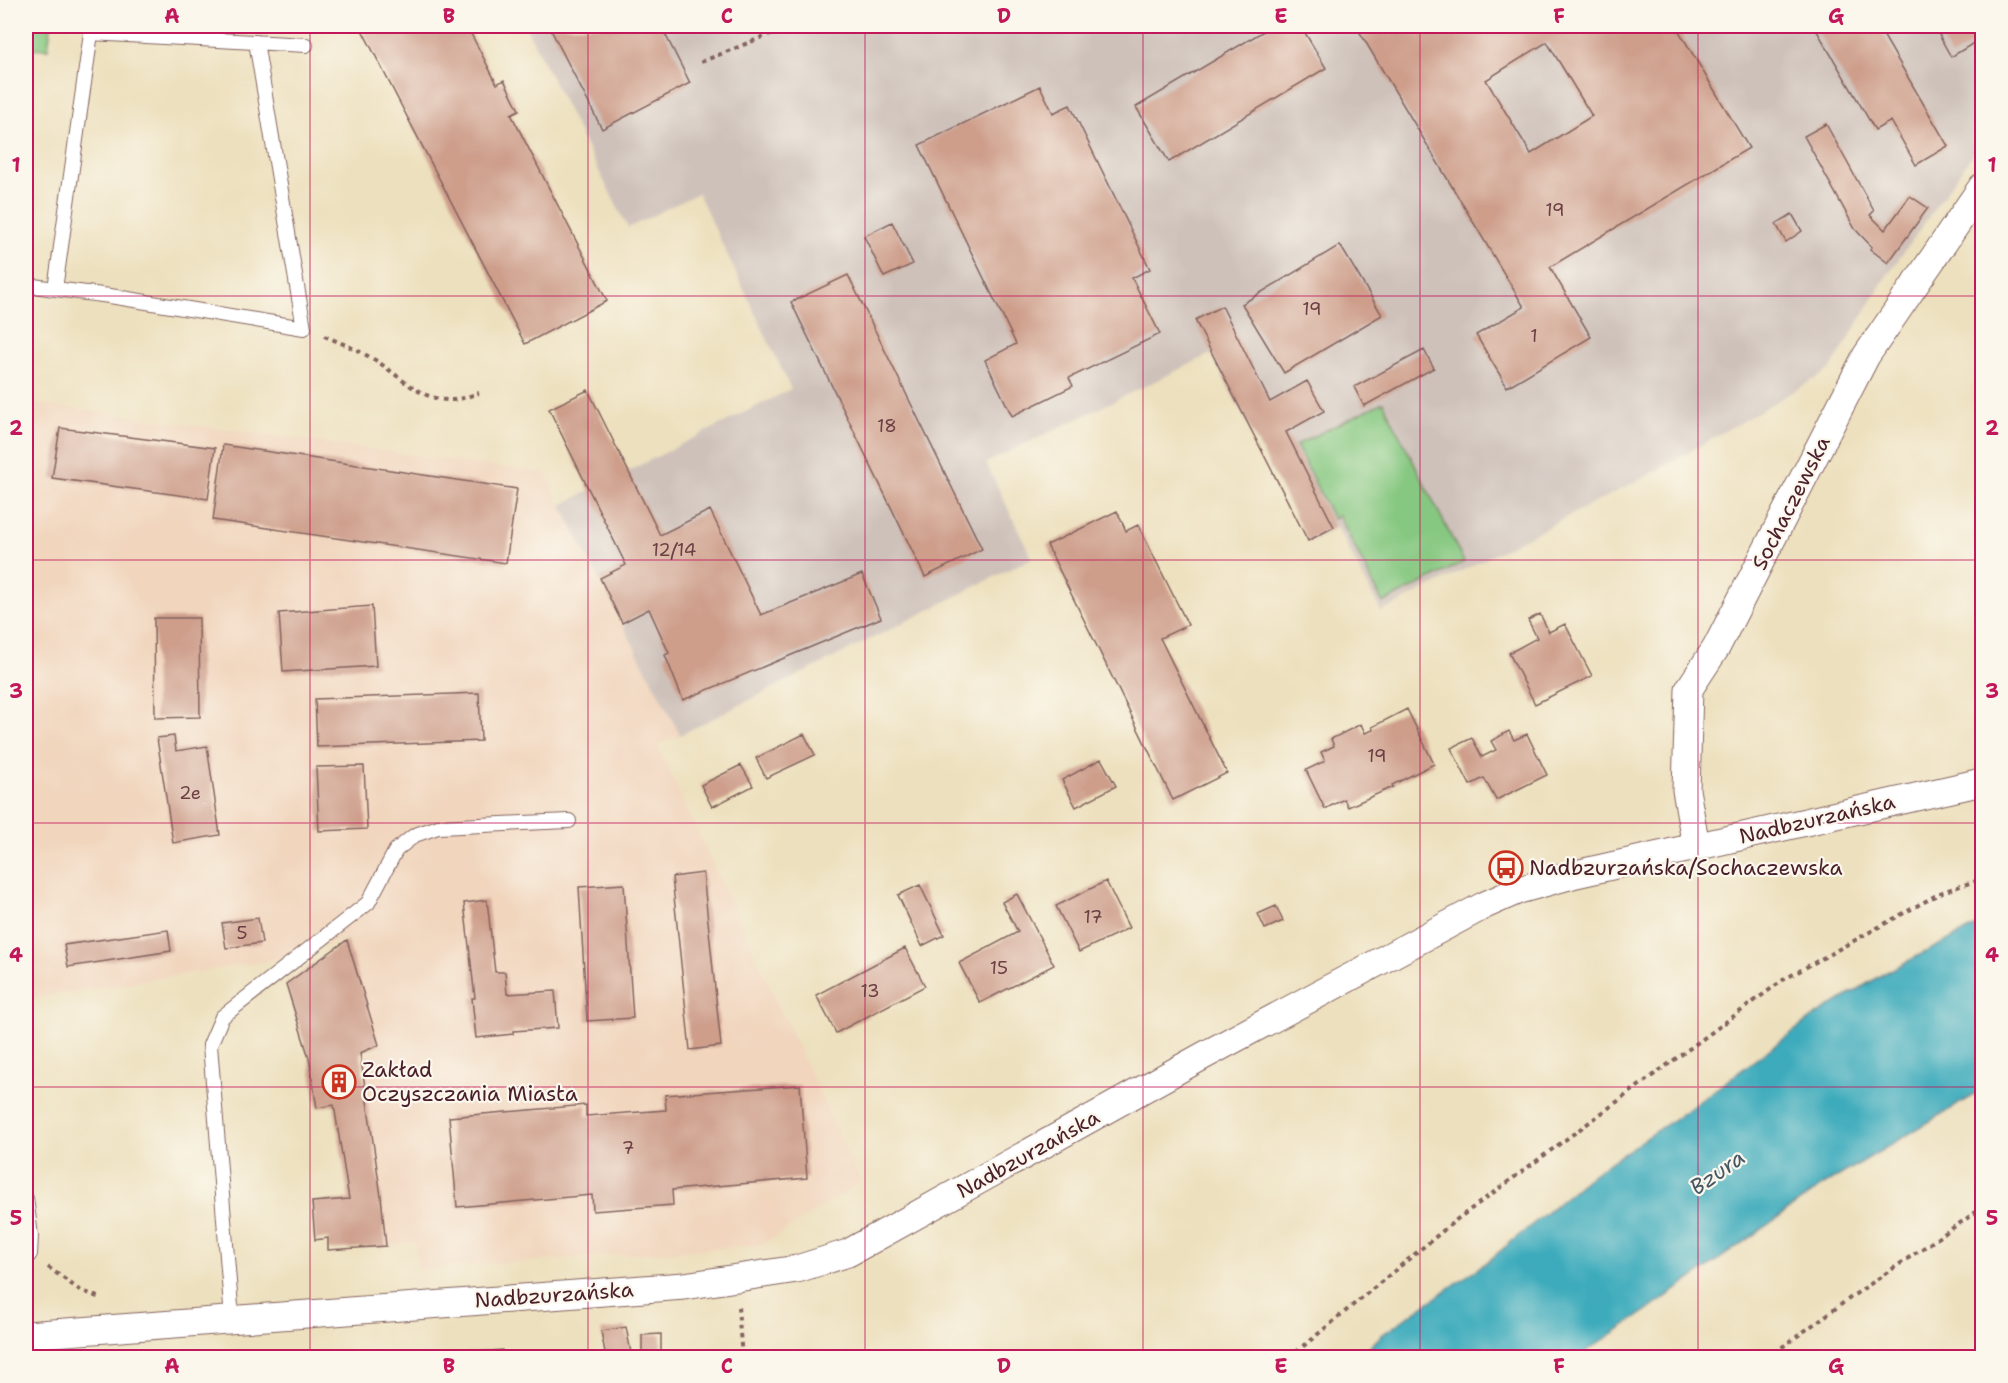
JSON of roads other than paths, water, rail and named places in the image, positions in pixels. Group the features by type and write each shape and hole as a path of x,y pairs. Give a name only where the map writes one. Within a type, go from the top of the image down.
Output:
{"street":[{"name":"Sochaczewska","path":"1696,846 1686,790 1689,689 1716,648 1866,356 1983,188"},
{"name":"Nadbzurzańska","path":"26,1335 684,1286 797,1269 848,1253 1213,1051 1518,890 1696,846 1983,782"}],"lane":[{"path":"55,289 91,33 306,45"},
{"path":"26,285 132,299 304,328 256,42"},
{"path":"232,1319 210,1045 222,1017 369,903 396,850 415,835 438,827 569,821"},
{"path":"26,1198 31,1236 28,1256"}],"water":[{"name":"Bzura","path":"1982,923 1982,1090 1822,1186 1578,1357 1359,1357 1383,1334 1487,1262 1593,1174 1689,1109 1813,1017 1883,974"}],"place":[{"name":"Nadbzurzańska/Sochaczewska","path":"1506,868"},
{"name":"Zakład Oczyszczania Miasta","path":"339,1082"}]}
